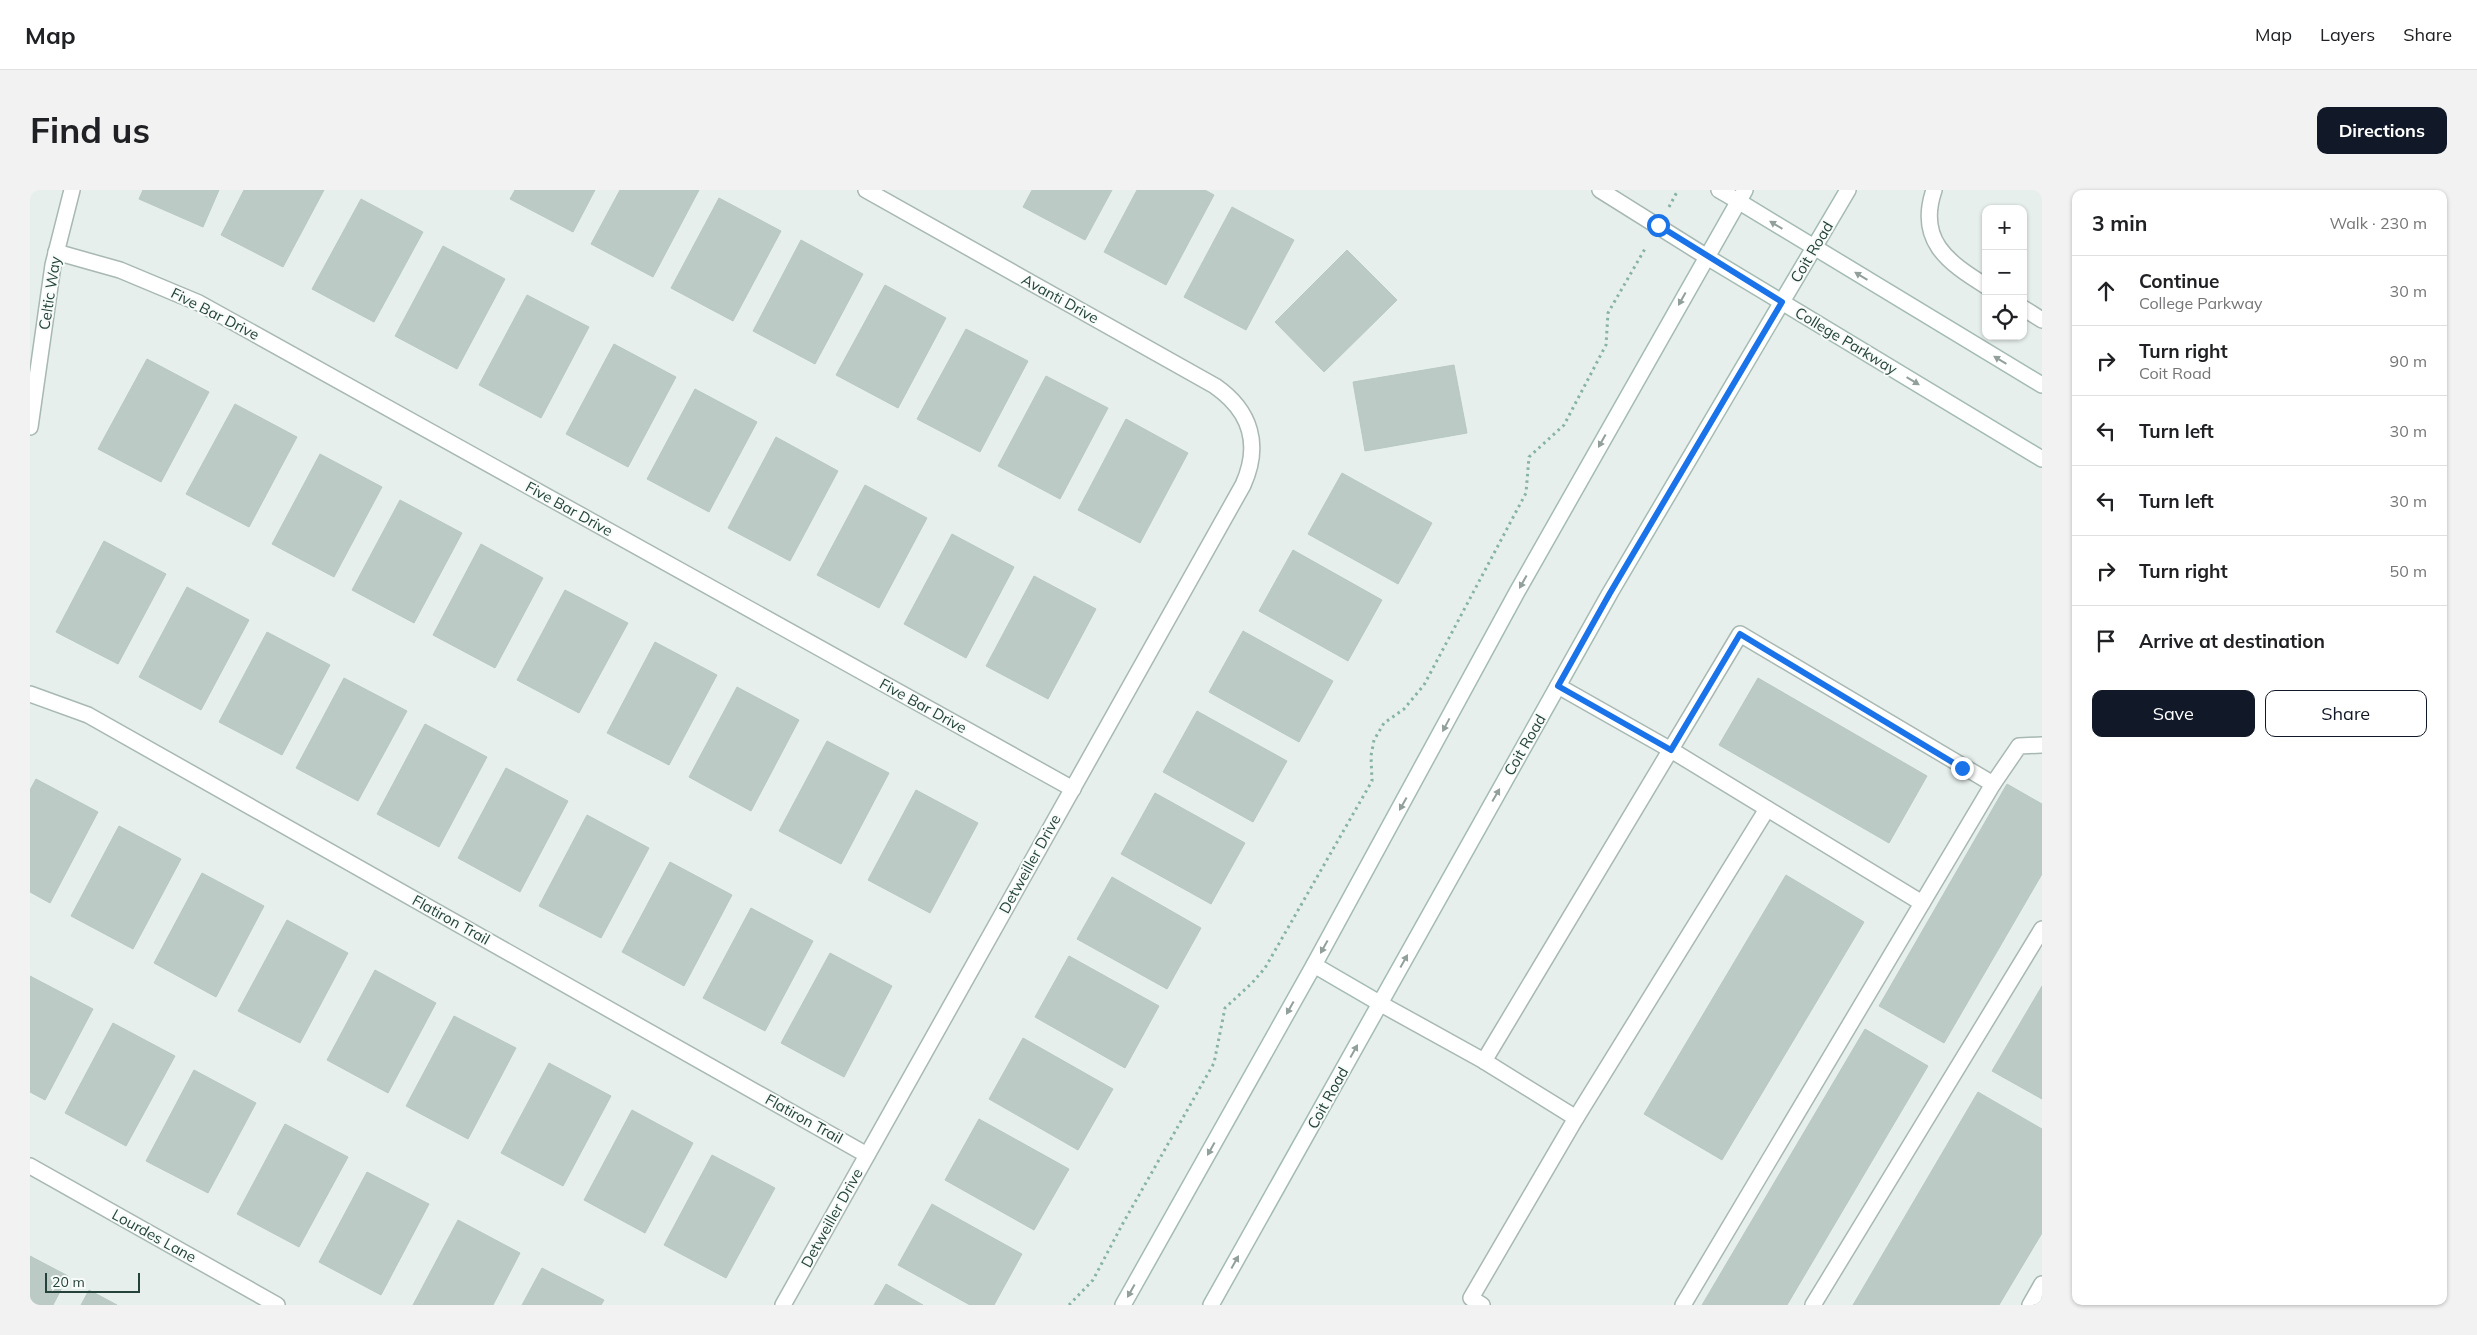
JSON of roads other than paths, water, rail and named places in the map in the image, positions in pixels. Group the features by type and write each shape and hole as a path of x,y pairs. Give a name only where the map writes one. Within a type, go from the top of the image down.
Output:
{"street":[{"name":"Celtic Way","path":"30,427 56,252 72,190"},
{"name":"Avanti Drive","path":"866,190 1216,386 1233,399 1245,417"},
{"name":"College Parkway","path":"1600,190 1706,257 2042,459"},
{"path":"1719,190 1742,196 1814,248 2042,385"},
{"name":"Coit Road","path":"1212,1305 1610,593 1848,190"},
{"path":"1934,190 1929,215 1933,239 1947,259 1982,283"},
{"path":"1123,1305 1314,965 1517,592 1742,196"},
{"name":"Five Bar Drive","path":"56,252 120,270 199,303 1073,789"},
{"path":"2027,311 2042,320"},
{"name":"Detweiller Drive","path":"783,1305 1243,485 1250,466 1252,445 1245,417"},
{"path":"1484,1061 1740,634 1992,784"},
{"path":"1558,686 1671,750 1922,903"},
{"name":"Flatiron Trail","path":"30,694 88,715 868,1155"},
{"path":"1683,1305 1992,784 2018,746 2042,745"},
{"path":"1482,1305 1471,1298 1576,1118 1767,808"},
{"path":"1813,1305 2042,929"},
{"path":"1314,965 1484,1061 1576,1118"},
{"name":"Lourdes Lane","path":"30,1166 277,1305"},
{"path":"2030,1305 2042,1284"}]}
